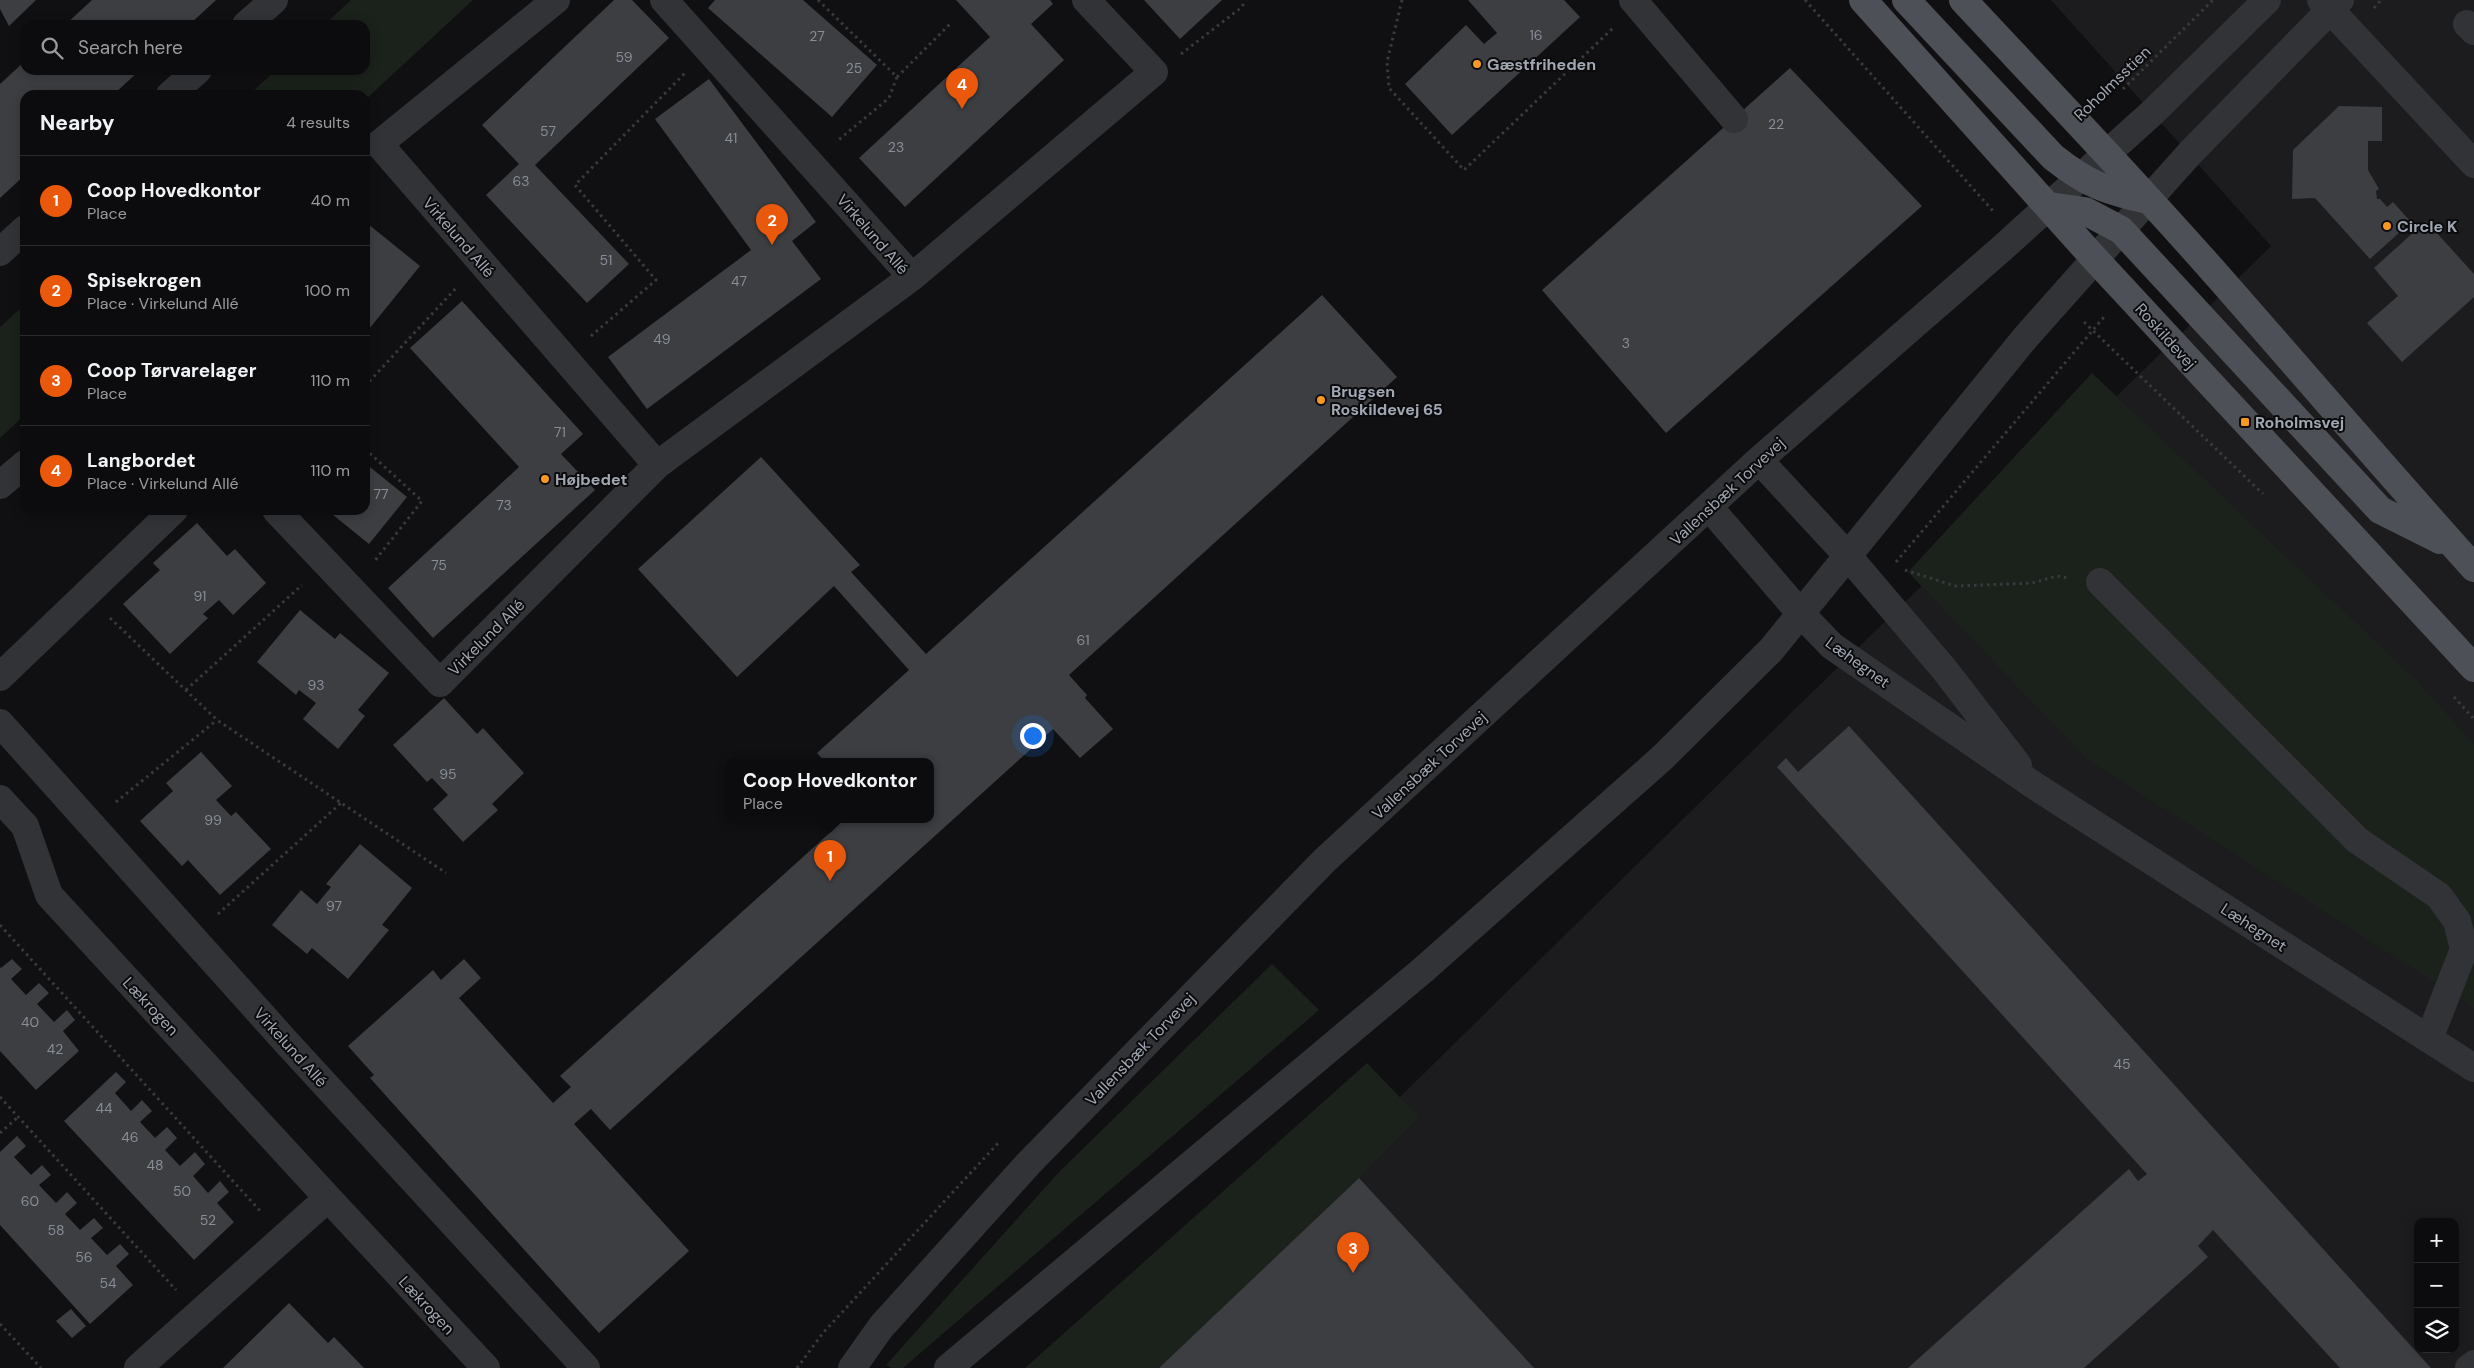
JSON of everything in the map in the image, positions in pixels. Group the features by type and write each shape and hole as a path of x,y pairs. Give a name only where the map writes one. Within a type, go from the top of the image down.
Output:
{"main road":[{"name":"Roskildevej","path":"1862,0 2095,259 2474,668"},
{"path":"1906,0 2053,157 2080,178 2112,193 2148,200"},
{"path":"1963,0 2083,127 2465,558"},
{"path":"2049,206 2085,211 2121,230 2380,510 2465,558"}],"street":[{"path":"252,20 274,0"},
{"name":"Virkelund Allé","path":"556,0 372,151 481,262 657,465"},
{"name":"Virkelund Allé","path":"281,515 440,683 657,465 912,277 664,0"},
{"path":"912,277 1154,72 1086,0"},
{"path":"1632,0 1734,119"},
{"path":"2049,206 2162,103 2267,0"},
{"path":"948,1368 1430,964 1662,758 1771,650 2025,338 2191,152 2331,3 2474,164"},
{"path":"176,90 192,75"},
{"name":"Vallensbæk Torvevej","path":"852,1368 881,1327 1028,1164 1325,860 1759,460 2049,206"},
{"path":"0,252 20,234"},
{"name":"Læhegnet","path":"1759,460 1847,555 1944,669 2035,786"},
{"path":"0,485 20,468"},
{"name":"Læhegnet","path":"1709,507 1801,614 1832,646 2035,786 2474,1068"},
{"path":"0,677 169,515"},
{"path":"2100,582 2357,840 2438,896 2457,921 2464,949 2429,1039"},
{"name":"Virkelund Allé","path":"0,722 193,937 586,1368"},
{"name":"Lækrogen","path":"0,799 24,826 49,895 486,1368"},
{"path":"138,1368 328,1198"},
{"path":"2469,1368 2474,1364"}],"path":[{"path":"818,0 897,78"},
{"path":"1154,72 1242,7 1245,0"},
{"path":"1402,0 1387,62 1389,88 1464,170 1615,27"},
{"path":"1805,0 1975,188 2014,237"},
{"name":"Roholmsstien","path":"2083,127 2213,0"},
{"path":"810,163 889,98 897,78 951,23"},
{"path":"565,359 656,280 576,185 708,49"},
{"path":"370,381 481,262"},
{"path":"2063,296 2092,331 2269,500"},
{"path":"351,590 422,501 370,454"},
{"path":"186,690 327,564"},
{"path":"1892,566 1956,586 2032,583 2057,576 2100,582"},
{"path":"86,595 216,720 446,873"},
{"path":"2448,691 2474,719"},
{"path":"90,823 216,720"},
{"path":"193,937 341,802"},
{"path":"0,925 284,1237"},
{"path":"0,1097 198,1314"},
{"path":"0,1133 18,1117"},
{"path":"0,1324 41,1368"}],"shaded area":[{"path":"351,0 473,0 370,95 370,90 254,90 271,75 370,75 370,20 329,20"},
{"path":"2051,0 2474,0 2474,1368 1124,1368 1795,709 2271,246"},
{"path":"20,309 20,420 0,438 0,327"},
{"path":"2092,373 2417,681 2474,744 2474,1008 2087,759 1908,572"},
{"path":"1272,964 1319,1010 903,1368 892,1368 886,1365 1059,1172"},
{"path":"1367,1063 1419,1117 1359,1178 1159,1368 1025,1368"}],"building":[{"path":"0,0 36,0 9,26 0,9"},
{"path":"92,0 216,0 194,20 70,20"},
{"path":"614,0 632,0 669,38 535,165 629,264 587,303 486,195 519,164 482,125"},
{"path":"715,0 803,0 877,65 832,117 708,8"},
{"path":"956,0 1050,0 1053,4 1031,24 1064,60 905,207 859,158 990,37"},
{"path":"1144,0 1222,0 1180,39"},
{"name":"Gæstfriheden","path":"1468,0 1564,0 1580,17 1452,135 1405,84 1466,25 1484,44 1497,33"},
{"path":"20,66 20,75 135,75 118,90 20,90 20,180 0,198 0,84"},
{"path":"1790,68 1922,206 1666,433 1542,290"},
{"path":"709,79 816,222 792,241 821,279 647,409 608,357 751,250 655,119"},
{"path":"2339,106 2382,107 2382,141 2368,141 2368,170 2379,189 2376,191 2377,199 2380,199 2387,207 2393,202 2411,222 2370,259 2315,198 2292,199 2293,150"},
{"path":"2426,221 2474,274 2474,297 2402,362 2367,323 2398,296 2374,268"},
{"path":"370,226 420,266 370,328"},
{"path":"1322,295 1397,377 1069,675 1087,695 1085,698 1113,729 1080,758 1053,729 610,1130 591,1109 574,1124 689,1251 599,1333 370,1078 374,1075 348,1046 433,970 441,980 464,959 481,978 459,998 553,1103 571,1087 560,1076 841,823 934,823 934,758 821,758 817,753 909,670 834,586 737,677 638,569 761,457 860,565 851,572 926,654"},
{"name":"Højbedet","path":"462,301 583,434 561,454 595,490 433,638 388,588 519,467 410,348"},
{"path":"370,467 407,497 369,544 333,515 370,515"},
{"path":"197,523 227,556 235,549 266,583 233,615 219,600 203,614 208,618 170,654 123,604 160,570 153,563"},
{"path":"300,610 335,639 340,633 389,673 358,710 365,716 338,749 303,719 316,703 299,690 296,695 257,662"},
{"path":"444,698 477,734 483,728 524,773 492,804 498,810 463,842 433,809 448,795 432,778 427,782 393,745"},
{"path":"1849,726 2414,1349 2414,1353 2417,1353 2431,1368 2340,1368 2213,1230 2198,1246 2208,1257 2084,1368 1908,1368 2129,1169 2138,1181 2147,1174 1777,767 1786,758 1798,772"},
{"path":"201,752 232,786 216,800 231,816 236,812 271,849 220,895 188,860 182,866 140,821 173,791 166,783"},
{"path":"360,844 412,888 382,925 389,930 348,979 312,948 307,954 272,925 301,890 317,904 331,887 326,884"},
{"path":"12,959 22,969 11,979 26,995 39,983 49,993 37,1004 54,1022 67,1010 75,1020 63,1031 79,1051 36,1090 0,1051 0,967"},
{"path":"116,1072 126,1082 115,1093 131,1111 142,1100 152,1111 140,1122 155,1138 167,1127 177,1138 165,1150 180,1166 195,1152 205,1164 193,1176 208,1193 220,1181 229,1192 217,1203 234,1222 194,1260 64,1121"},
{"path":"17,1136 26,1146 14,1157 31,1175 42,1165 51,1175 39,1185 56,1203 67,1192 77,1203 65,1214 80,1230 94,1218 103,1228 91,1238 107,1255 120,1244 129,1254 116,1266 133,1285 90,1324 0,1225 0,1152"},
{"path":"1359,1178 1534,1368 1159,1368"},
{"path":"289,1303 328,1343 334,1337 364,1368 223,1368"},
{"path":"71,1309 86,1326 72,1338 56,1321"}],"place":[{"name":"Gæstfriheden","path":"1477,64"},
{"name":"Langbordet","path":"962,109"},
{"name":"Circle K","path":"2387,226"},
{"name":"Spisekrogen","path":"772,245"},
{"name":"Brugsen Roskildevej 65","path":"1321,400"},
{"name":"Roholmsvej","path":"2245,422"},
{"name":"Højbedet","path":"545,479"},
{"name":"Coop Hovedkontor","path":"830,881"},
{"name":"Coop Tørvarelager","path":"1353,1273"}]}
